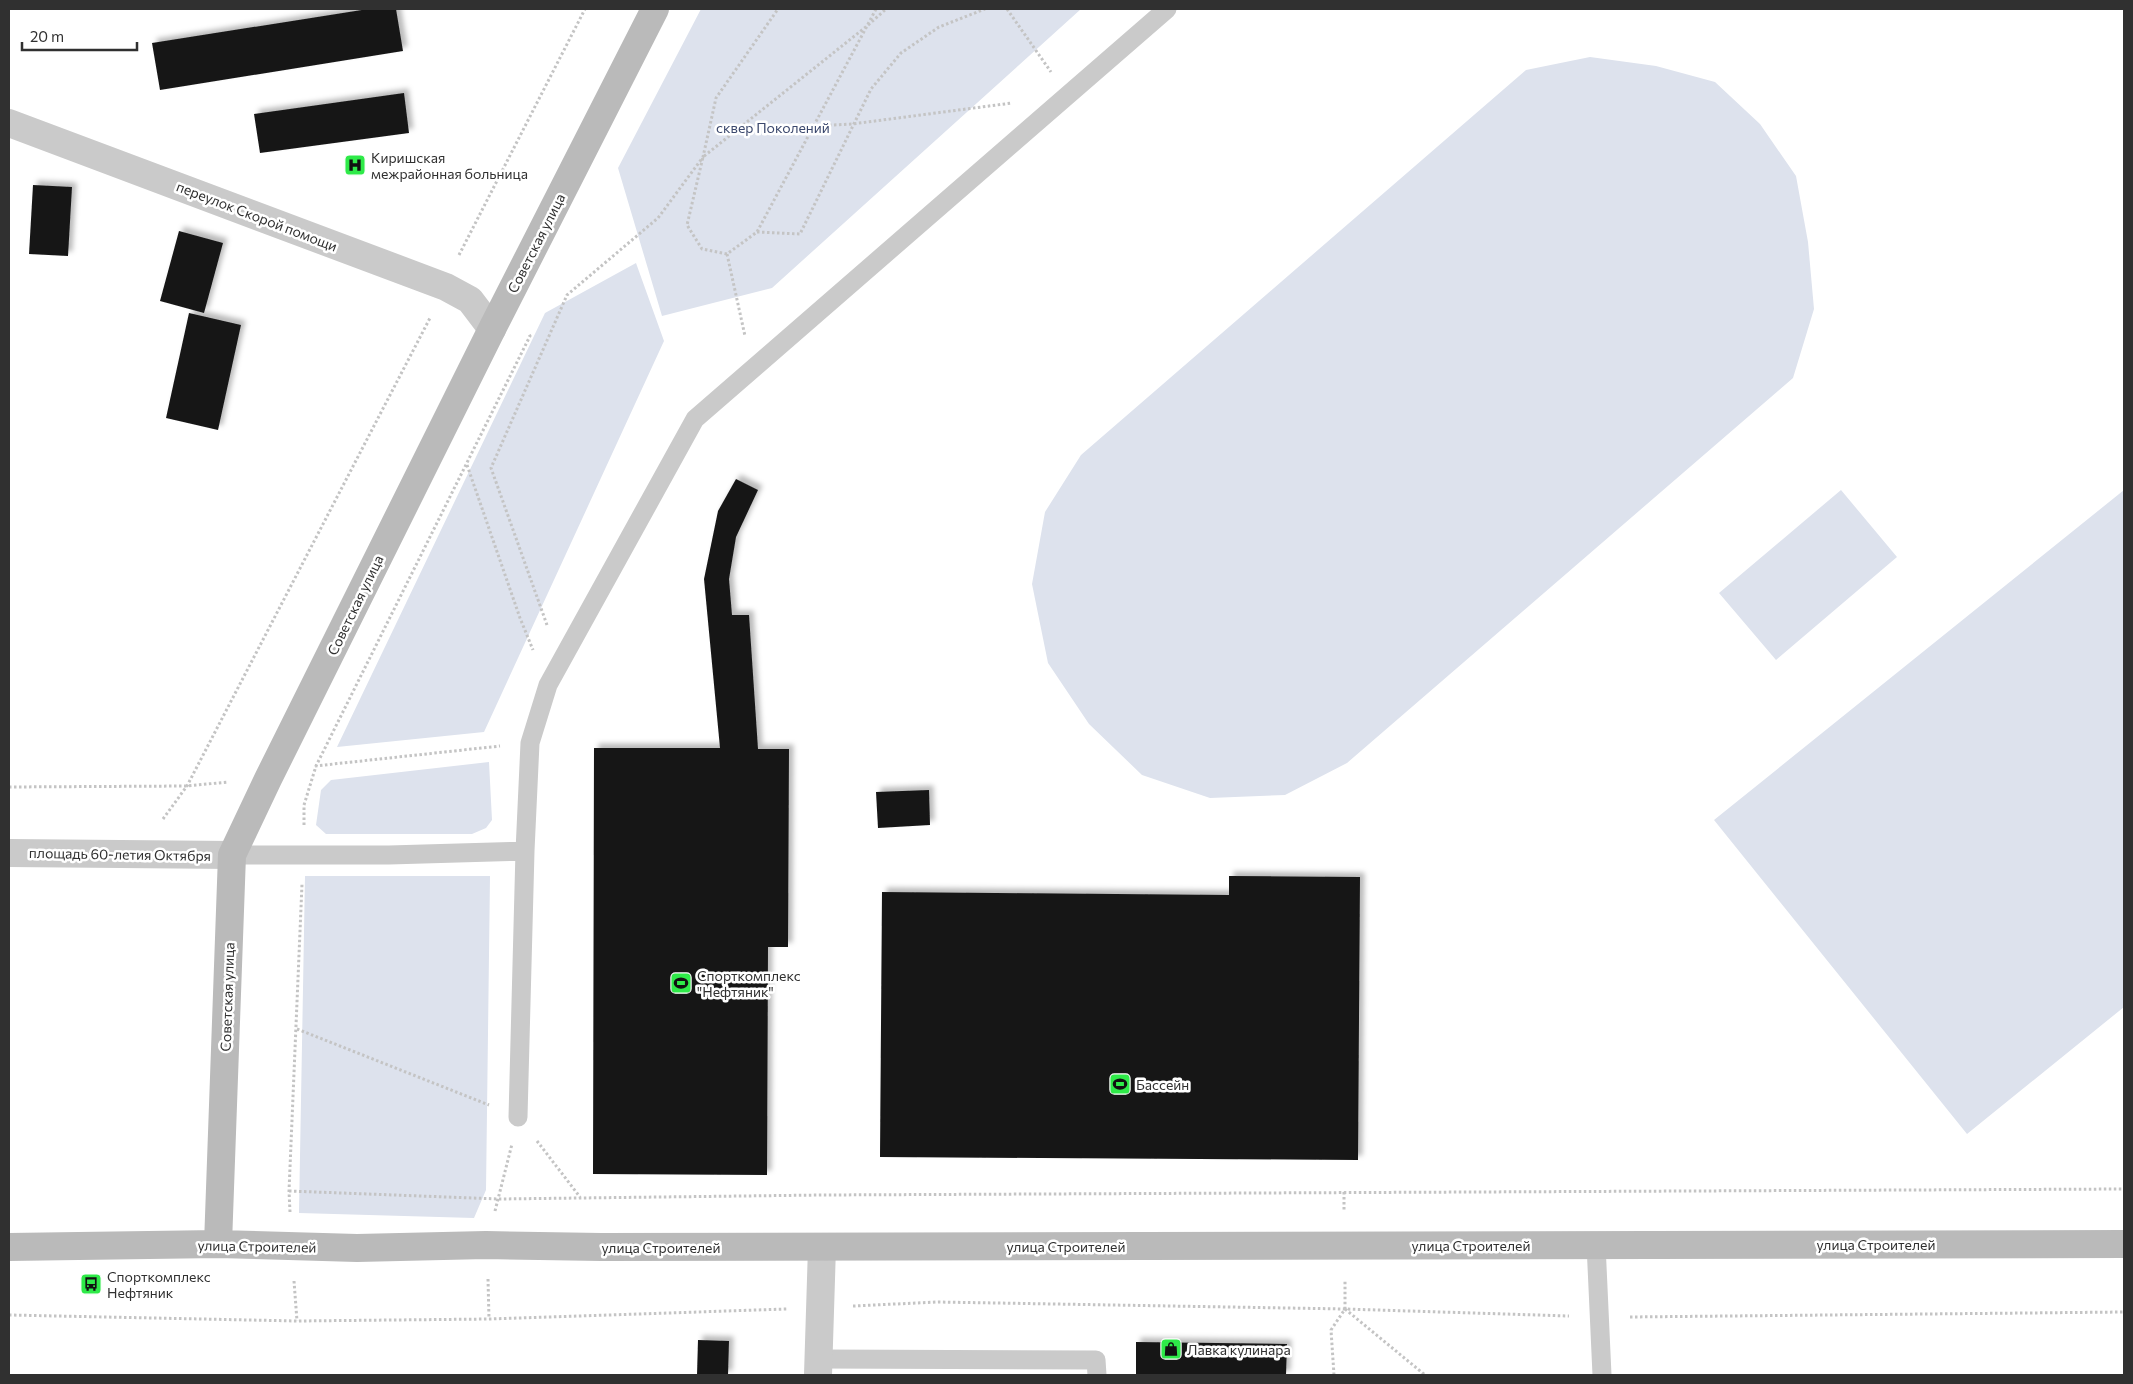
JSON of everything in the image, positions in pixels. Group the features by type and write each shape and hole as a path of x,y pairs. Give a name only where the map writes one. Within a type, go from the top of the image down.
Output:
{"street":[{"name":"Советская улица","path":"218,1244 232,856 272,770 492,329 655,9"},
{"name":"переулок Скорой помощи","path":"9,123 446,287 470,300 492,329"},
{"name":"площадь 60-летия Октября","path":"10,853 232,856"},
{"name":"улица Строителей","path":"9,1247 218,1244 357,1248 486,1245 822,1247 2124,1244"},
{"path":"818,1367 822,1247"}],"lane":[{"path":"518,1117 525,851 530,743 548,685 694,419 1167,9"},
{"path":"232,856 389,855 525,851"},
{"path":"1596,1244 1601,1317 1602,1375"},
{"path":"818,1367 1096,1360 1097,1375"}],"path":[{"path":"138,854 187,786 446,287 458,257 584,9"},
{"path":"778,9 716,98 687,225 702,249 727,254 757,232 876,9"},
{"path":"560,662 491,468 568,294 658,218 703,157 886,9"},
{"path":"757,232 800,234 852,124 871,89 901,53 939,27 985,9"},
{"path":"814,126 852,124 1067,96 1007,9"},
{"path":"727,254 752,369"},
{"path":"466,464 520,618 548,685"},
{"path":"297,1321 289,1192 304,805 316,766"},
{"path":"296,1029 518,1117 580,1197"},
{"path":"289,1192 499,1198 833,1194 2124,1189"},
{"path":"9,1315 297,1321 499,1319 938,1302 1345,1309 1601,1317 2124,1312"},
{"path":"1334,1375 1331,1330 1345,1309"},
{"path":"1345,1309 1426,1375"}],"green space":[{"name":"сквер Поколений","path":"701,9 1081,9 772,288 662,316 618,168"},
{"path":"1590,57 1656,66 1715,82 1760,124 1796,176 1808,242 1814,309 1793,378 1347,763 1285,795 1210,798 1142,775 1089,724 1048,663 1032,584 1045,512 1081,455 1526,70"},
{"path":"636,263 664,341 484,732 337,747 545,313"},
{"path":"1841,490 1897,557 1776,660 1719,593"},
{"path":"2124,490 2124,1007 1967,1134 1714,820"},
{"path":"489,762 492,820 486,828 472,834 326,834 316,825 321,790 331,780"},
{"path":"305,876 490,876 486,1190 474,1218 299,1213"}],"building":[{"path":"368,9 396,9 403,51 160,90 152,43"},
{"path":"404,93 409,133 260,153 254,114"},
{"path":"33,185 72,187 68,256 29,254"},
{"path":"179,231 223,243 204,313 160,301"},
{"path":"189,313 241,325 218,430 166,418"},
{"name":"Спорткомплекс \"Нефтяник\"","path":"736,479 758,490 736,537 729,579 732,615 749,615 758,749 789,749 788,947 768,947 767,1175 593,1174 594,748 720,748 704,579 718,511"},
{"path":"929,790 930,825 878,828 876,792"},
{"name":"Бассейн","path":"1229,876 1360,877 1358,1160 880,1157 882,892 1229,895"},
{"path":"698,1340 729,1341 728,1375 697,1375"},
{"path":"1136,1342 1287,1344 1286,1375 1136,1375"}],"place":[{"name":"Киришская межрайонная больница","path":"355,165"},
{"name":"Спорткомплекс \"Нефтяник\"","path":"681,983"},
{"name":"Бассейн","path":"1120,1084"},
{"name":"Спорткомплекс Нефтяник","path":"91,1284"},
{"name":"Лавка кулинара","path":"1171,1349"}]}
